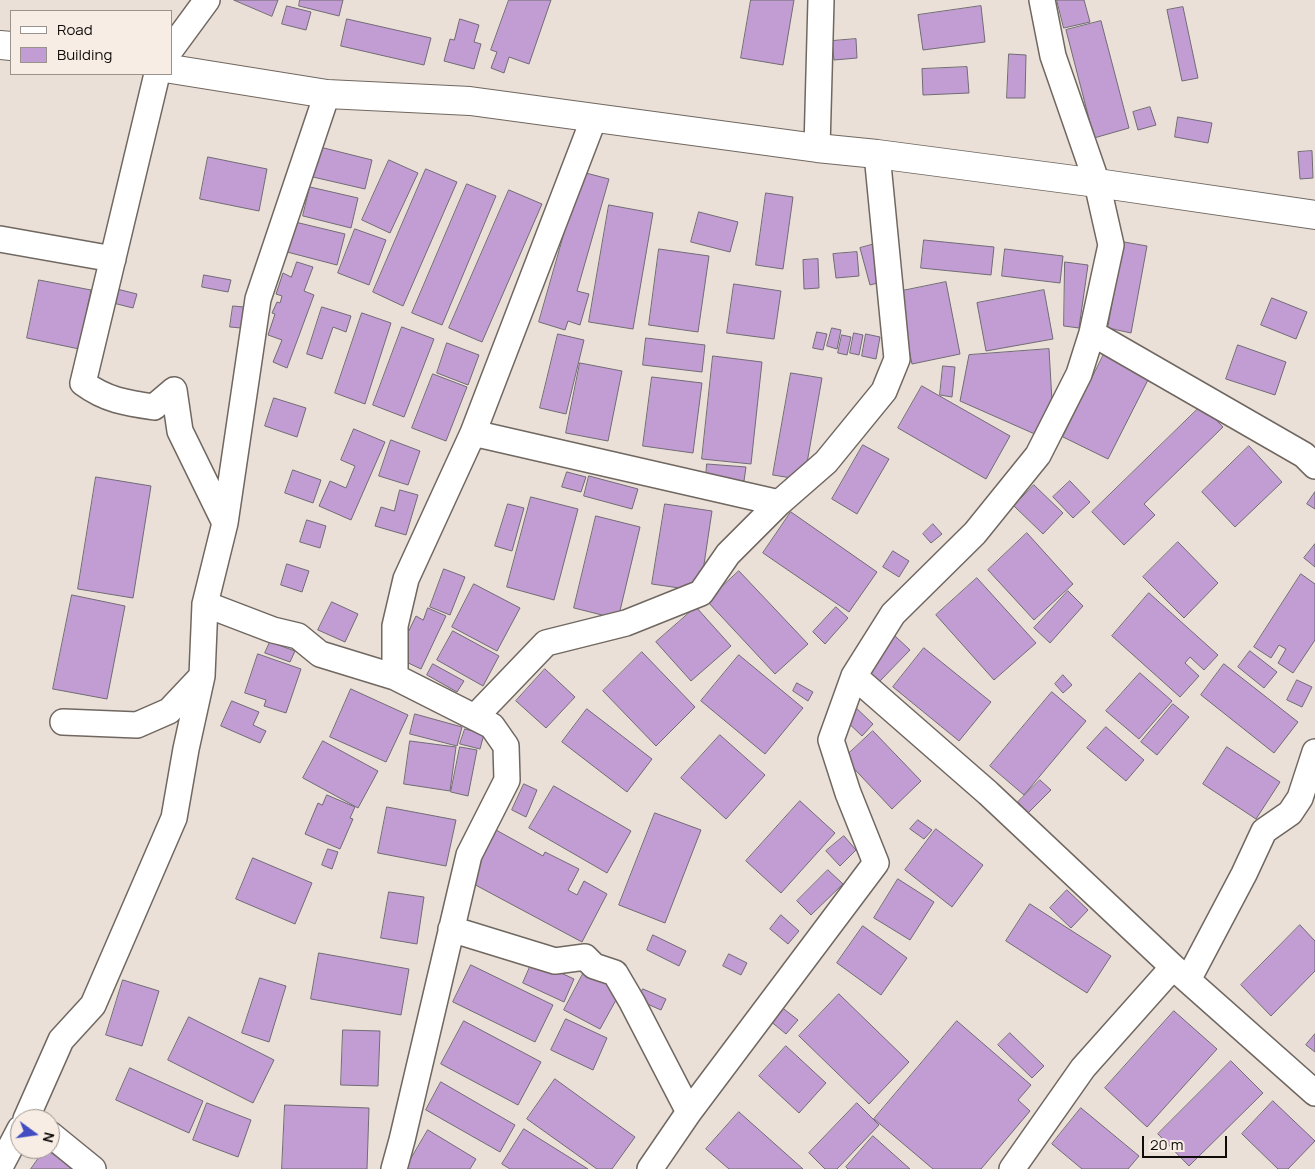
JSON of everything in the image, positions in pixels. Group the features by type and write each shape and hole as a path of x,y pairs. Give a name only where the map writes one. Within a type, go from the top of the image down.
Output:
{"main road":[{"path":"172,69 327,94 470,101 817,148 1097,182 1315,215"}],"street":[{"path":"172,48 207,0"},
{"path":"817,148 821,0"},
{"path":"650,1169 689,1112 876,863 848,794 831,740 854,676 893,614 975,533 1038,455 1079,374 1092,333 1111,245 1097,182 1053,56 1042,0"},
{"path":"157,75 82,383 96,392 122,402 154,406 174,390 180,431 225,523"},
{"path":"31,1109 61,1040 93,1005 174,818 186,749 202,676 205,604 225,523 258,299 327,94"},
{"path":"394,676 395,626 406,579 473,433 594,118"},
{"path":"475,717 546,643 626,622 701,592 728,554 779,502 826,462 884,391 897,359 877,154"},
{"path":"0,238 113,260"},
{"path":"1092,333 1304,455 1315,466"},
{"path":"473,433 779,502"},
{"path":"205,604 273,630 298,636 320,654 394,676 492,726 506,746 507,780 469,855 394,1169"},
{"path":"63,722 137,725 169,711 202,676"},
{"path":"854,676 988,793 1181,974 1315,1093"},
{"path":"1012,1169 1084,1068 1181,974 1244,874 1264,831 1290,813 1300,798 1315,752"},
{"path":"451,929 555,961 585,957 594,966 615,973 689,1112"},
{"path":"60,1142 92,1169"},
{"path":"0,1167 10,1149"}],"building":[{"path":"234,0 278,0 272,16"},
{"path":"300,0 343,0 339,16 299,6"},
{"path":"509,0 551,0 529,64 509,57 504,73 491,68 497,52 491,50"},
{"path":"751,0 794,0 783,65 741,58"},
{"path":"1057,0 1084,0 1090,22 1064,28"},
{"path":"287,6 311,12 306,30 282,24"},
{"path":"981,6 985,42 923,50 918,15"},
{"path":"1183,7 1198,78 1182,81 1167,10"},
{"path":"347,19 431,38 424,65 341,46"},
{"path":"460,19 479,25 474,42 481,44 474,69 444,61 450,39 454,40"},
{"path":"1101,21 1129,128 1094,138 1066,30"},
{"path":"856,39 857,58 834,60 832,41"},
{"path":"1009,54 1026,55 1025,98 1007,98"},
{"path":"967,67 969,93 923,95 922,69"},
{"path":"1150,107 1156,125 1138,130 1133,112"},
{"path":"1178,117 1212,123 1208,143 1175,137"},
{"path":"320,147 372,160 365,189 313,177"},
{"path":"1312,151 1313,178 1300,179 1298,152"},
{"path":"208,157 267,169 259,211 200,199"},
{"path":"389,160 418,173 390,233 362,220"},
{"path":"426,169 457,182 403,306 373,292"},
{"path":"582,172 609,179 577,291 589,294 580,325 568,321 565,330 539,322"},
{"path":"467,184 496,196 442,325 412,313"},
{"path":"310,187 358,198 351,228 303,216"},
{"path":"509,190 542,204 482,342 449,328"},
{"path":"766,193 793,197 783,269 756,265"},
{"path":"609,205 653,213 633,329 589,322"},
{"path":"699,212 738,222 730,252 691,242"},
{"path":"295,222 345,234 337,265 287,252"},
{"path":"355,229 386,240 369,285 338,273"},
{"path":"924,240 994,247 991,275 921,268"},
{"path":"1124,242 1147,246 1131,333 1108,328"},
{"path":"875,244 885,281 870,285 860,248"},
{"path":"659,249 709,256 698,332 649,325"},
{"path":"1005,249 1063,256 1060,283 1002,276"},
{"path":"857,252 859,276 836,278 833,254"},
{"path":"818,259 819,288 804,289 803,260"},
{"path":"297,262 313,267 304,291 314,295 287,368 273,362 282,340 268,335 275,314 272,313 277,302 280,303 282,296 276,294 283,273 291,277"},
{"path":"1065,262 1088,265 1079,328 1064,326"},
{"path":"204,275 231,280 228,292 202,287"},
{"path":"39,280 91,290 79,349 27,338"},
{"path":"946,282 960,354 912,364 897,292"},
{"path":"734,284 781,291 774,339 727,333"},
{"path":"113,288 137,294 133,308 109,302"},
{"path":"1044,290 1053,339 986,351 977,303"},
{"path":"1272,298 1307,312 1296,339 1261,325"},
{"path":"233,306 244,307 241,328 230,327"},
{"path":"322,307 351,316 346,332 333,327 322,359 307,354"},
{"path":"362,313 391,323 365,404 335,393"},
{"path":"402,327 434,339 404,417 373,405"},
{"path":"832,328 841,330 837,349 827,346"},
{"path":"817,332 827,334 823,350 813,348"},
{"path":"854,333 863,335 859,355 850,353"},
{"path":"558,334 584,340 566,414 540,408"},
{"path":"866,334 880,337 876,359 862,356"},
{"path":"842,335 851,337 847,355 838,353"},
{"path":"646,338 705,345 702,372 643,365"},
{"path":"447,343 479,355 468,385 437,373"},
{"path":"1238,345 1286,362 1275,395 1226,379"},
{"path":"1049,349 1052,401 1037,435 960,401 969,355"},
{"path":"1106,350 1152,372 1108,459 1063,437"},
{"path":"713,356 762,362 751,464 702,459"},
{"path":"580,363 622,371 608,441 566,433"},
{"path":"943,366 955,367 952,397 940,395"},
{"path":"791,373 822,378 804,480 773,475"},
{"path":"433,374 467,387 446,441 412,428"},
{"path":"652,377 702,383 693,453 643,446"},
{"path":"922,386 1010,436 986,479 898,428"},
{"path":"274,398 306,408 297,437 265,426"},
{"path":"1202,405 1223,427 1144,504 1155,515 1124,545 1092,512"},
{"path":"354,429 385,442 351,520 319,506 330,481 346,488 355,466 341,460"},
{"path":"391,440 420,451 408,485 379,476"},
{"path":"863,445 889,459 857,514 832,499"},
{"path":"1249,446 1282,482 1235,527 1202,492"},
{"path":"707,464 746,467 744,481 706,478"},
{"path":"293,470 321,480 313,503 285,493"},
{"path":"567,472 586,477 581,492 562,487"},
{"path":"589,476 638,489 632,509 584,496"},
{"path":"96,477 151,486 133,598 78,589"},
{"path":"1070,481 1090,502 1073,518 1053,497"},
{"path":"1034,485 1063,513 1043,534 1014,506"},
{"path":"400,490 418,495 406,535 375,526 381,507 394,511"},
{"path":"1315,492 1315,509 1307,504"},
{"path":"531,497 578,509 554,600 507,587"},
{"path":"508,504 524,508 512,551 495,546"},
{"path":"665,504 712,511 700,591 652,584"},
{"path":"791,512 877,572 849,612 763,553"},
{"path":"596,516 640,527 618,619 574,608"},
{"path":"307,520 326,526 320,548 300,542"},
{"path":"933,524 942,534 931,543 923,534"},
{"path":"1027,533 1073,584 1034,620 988,570"},
{"path":"1178,542 1218,583 1184,618 1143,577"},
{"path":"1315,544 1315,567 1304,558"},
{"path":"893,551 909,561 899,577 883,567"},
{"path":"287,564 309,571 302,592 281,585"},
{"path":"444,569 465,577 450,615 430,607"},
{"path":"739,571 808,644 775,674 707,601"},
{"path":"1301,574 1315,584 1315,640 1293,673 1278,663 1286,649 1279,645 1271,658 1254,647"},
{"path":"977,578 1036,643 994,680 936,615"},
{"path":"474,584 520,608 497,651 452,627"},
{"path":"1068,591 1083,606 1050,643 1034,628"},
{"path":"1149,593 1218,655 1204,670 1190,657 1185,663 1199,676 1180,697 1112,636"},
{"path":"72,595 125,606 107,699 53,689"},
{"path":"332,602 358,614 345,642 318,630"},
{"path":"696,607 731,646 691,681 656,642"},
{"path":"836,607 848,618 825,644 813,632"},
{"path":"428,608 446,616 421,669 402,660 408,648 402,645 416,616 423,620"},
{"path":"453,631 499,656 483,686 437,660"},
{"path":"895,636 910,650 879,682 864,668"},
{"path":"270,642 295,651 290,662 265,653"},
{"path":"924,648 991,702 959,741 893,687"},
{"path":"1250,651 1277,672 1264,688 1238,667"},
{"path":"642,652 695,707 656,746 603,691"},
{"path":"258,654 301,669 286,713 264,706 266,700 245,693"},
{"path":"739,655 803,708 765,754 701,701"},
{"path":"433,664 464,681 457,692 427,675"},
{"path":"1224,664 1298,722 1274,753 1201,695"},
{"path":"545,669 575,697 546,728 516,701"},
{"path":"1140,673 1172,701 1139,739 1106,711"},
{"path":"1063,675 1072,685 1063,693 1055,684"},
{"path":"1297,680 1312,687 1302,707 1287,700"},
{"path":"797,683 813,692 808,701 793,691"},
{"path":"351,689 408,715 386,762 330,737"},
{"path":"1052,692 1086,721 1024,795 990,766"},
{"path":"232,701 259,712 253,725 266,731 260,743 221,726"},
{"path":"852,704 873,724 862,736 841,716"},
{"path":"1173,704 1189,717 1157,755 1141,742"},
{"path":"587,709 652,759 627,792 562,742"},
{"path":"415,714 462,727 457,746 410,734"},
{"path":"1106,727 1144,760 1126,781 1087,748"},
{"path":"465,729 484,734 480,749 460,744"},
{"path":"873,731 921,781 892,809 844,758"},
{"path":"720,735 765,775 726,819 681,778"},
{"path":"323,741 378,771 358,808 303,778"},
{"path":"410,741 456,747 450,791 404,784"},
{"path":"460,747 477,750 468,796 451,792"},
{"path":"1227,747 1280,782 1256,819 1203,784"},
{"path":"1040,780 1051,790 1028,813 1018,802"},
{"path":"524,784 537,790 526,817 512,810"},
{"path":"554,786 631,831 607,873 529,828"},
{"path":"327,795 355,807 350,818 353,819 340,849 305,834 318,803 322,805"},
{"path":"800,801 835,833 781,893 746,861"},
{"path":"387,807 456,820 446,866 378,853"},
{"path":"655,813 701,830 665,923 619,905"},
{"path":"918,820 932,830 924,839 910,829"},
{"path":"936,829 983,865 952,907 905,870"},
{"path":"496,830 543,856 545,852 579,869 568,890 577,895 584,881 607,894 582,942 468,881"},
{"path":"844,836 856,850 840,866 826,851"},
{"path":"328,849 338,852 332,869 322,865"},
{"path":"253,858 312,883 295,924 236,899"},
{"path":"828,870 843,884 811,915 797,901"},
{"path":"898,879 934,902 910,940 874,918"},
{"path":"1067,890 1088,910 1071,928 1050,908"},
{"path":"389,892 424,897 417,944 381,938"},
{"path":"1030,904 1111,956 1087,993 1006,941"},
{"path":"781,915 799,931 788,944 770,929"},
{"path":"1300,925 1315,941 1315,971 1271,1016 1241,985"},
{"path":"863,926 907,958 881,995 837,963"},
{"path":"653,935 686,951 679,966 647,950"},
{"path":"319,953 409,969 401,1015 311,999"},
{"path":"729,954 747,963 741,975 723,966"},
{"path":"533,960 574,979 564,1002 523,983"},
{"path":"471,965 553,1005 535,1042 453,1002"},
{"path":"584,972 621,991 600,1029 564,1010"},
{"path":"260,978 286,986 269,1042 242,1033"},
{"path":"123,980 159,991 142,1046 106,1035"},
{"path":"643,989 666,999 661,1010 638,1000"},
{"path":"839,994 909,1062 869,1104 799,1036"},
{"path":"780,1006 798,1020 786,1034 769,1020"},
{"path":"1174,1011 1217,1049 1147,1127 1105,1088"},
{"path":"189,1017 274,1060 253,1103 168,1060"},
{"path":"566,1019 607,1038 593,1070 551,1050"},
{"path":"464,1021 541,1062 518,1105 441,1064"},
{"path":"957,1021 1031,1085 1018,1100 1030,1111 981,1169 933,1169 874,1119"},
{"path":"343,1030 380,1031 378,1086 341,1085"},
{"path":"1010,1033 1044,1066 1032,1078 998,1045"},
{"path":"1315,1034 1315,1052 1306,1045"},
{"path":"786,1046 826,1083 799,1113 759,1076"},
{"path":"1231,1061 1263,1093 1189,1166 1158,1134"},
{"path":"130,1068 203,1101 189,1133 116,1100"},
{"path":"555,1079 635,1137 612,1169 597,1169 527,1119"},
{"path":"441,1082 515,1125 500,1152 426,1110"},
{"path":"1273,1101 1315,1141 1288,1169 1278,1169 1242,1134"},
{"path":"207,1103 251,1120 238,1157 193,1140"},
{"path":"857,1103 879,1125 837,1169 825,1169 809,1153"},
{"path":"285,1105 369,1108 367,1169 282,1169"},
{"path":"1081,1108 1139,1156 1128,1169 1082,1169 1052,1144"},
{"path":"739,1112 803,1169 729,1169 706,1149"},
{"path":"524,1129 588,1169 510,1169 502,1164"},
{"path":"428,1130 476,1159 470,1169 405,1169"},
{"path":"873,1136 910,1169 848,1169 846,1167"},
{"path":"38,1159 60,1159 74,1169 31,1169"}]}
